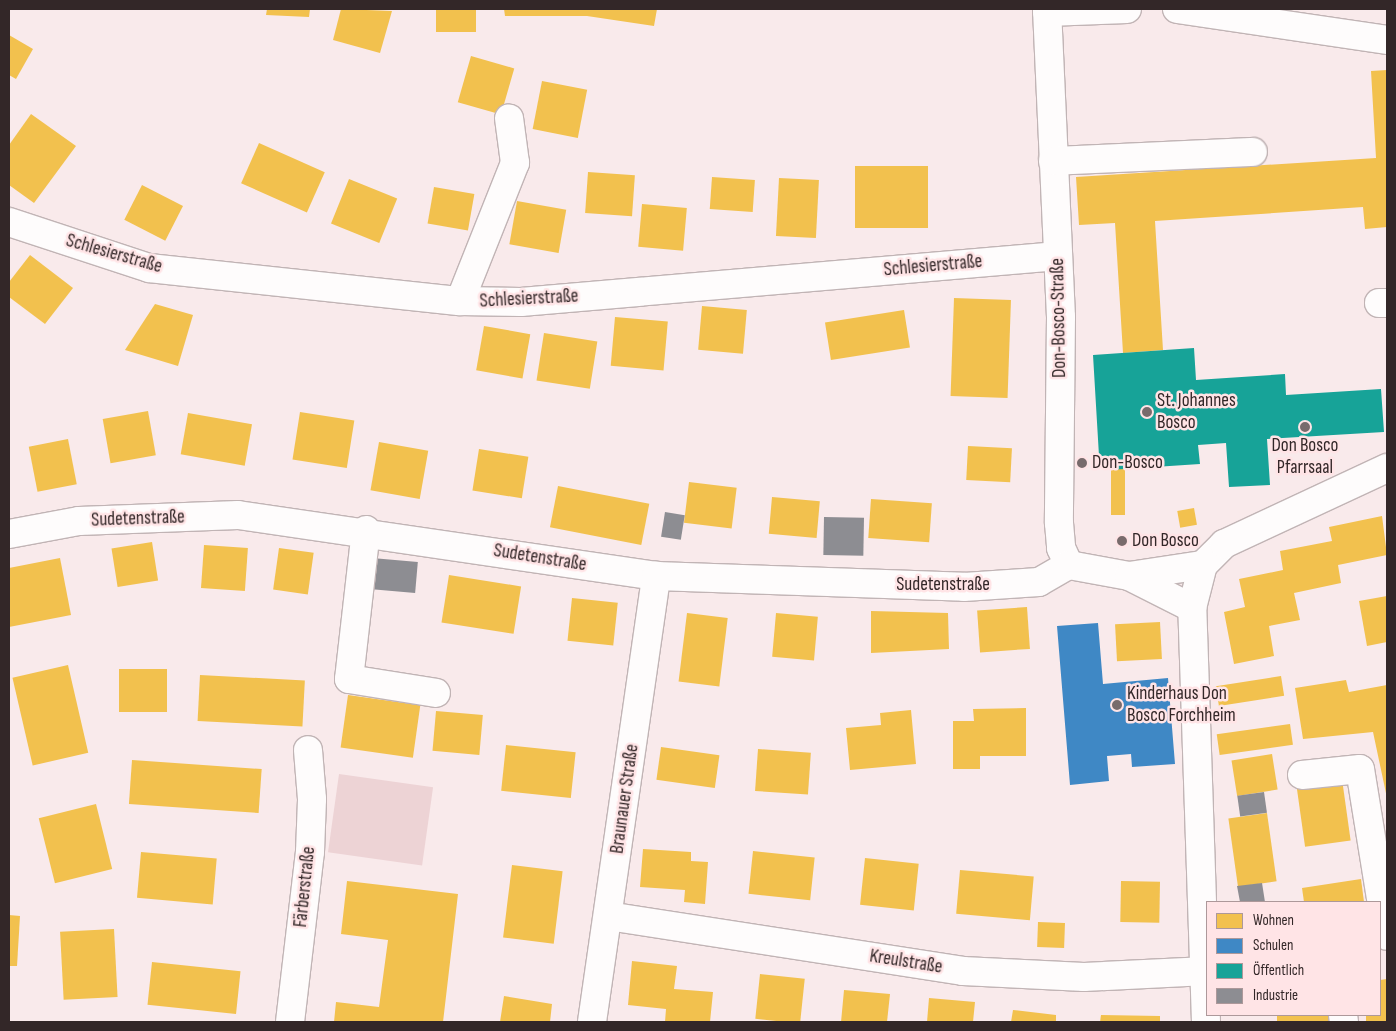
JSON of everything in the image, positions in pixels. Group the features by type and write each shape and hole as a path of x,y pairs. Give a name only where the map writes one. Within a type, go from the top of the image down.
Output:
{"street":[{"path":"1047,10 1127,9"},
{"path":"1177,9 1387,40"},
{"name":"Don-Bosco-Straße","path":"1047,10 1058,256 1059,523 1061,548 1069,565"},
{"path":"460,301 515,164 509,118"},
{"path":"1053,162 1254,152"},
{"name":"Schlesierstraße","path":"9,222 149,268 460,301 521,302 1058,256"},
{"path":"1206,1022 1200,718 1192,608 1203,565 1224,544 1387,468"},
{"name":"Sudetenstraße","path":"9,534 79,521 238,514 366,530 656,576 964,587 1039,582 1069,565"},
{"path":"366,530 349,679 436,692"},
{"path":"1069,565 1129,576 1192,608"},
{"path":"1129,576 1203,565"},
{"name":"Braunauer Straße","path":"592,1022 656,576"},
{"name":"Färberstraße","path":"290,1022 310,852 312,800 308,750"},
{"path":"1302,775 1360,769 1387,936"},
{"name":"Kreulstraße","path":"608,916 963,970 1084,977 1205,971"}],"shaded area":[{"path":"339,774 433,787 422,865 328,852"}],"building: Wohnen":[{"path":"267,9 310,9 309,17 266,15"},
{"path":"341,9 392,11 380,53 333,40"},
{"path":"436,9 476,9 476,32 436,32"},
{"path":"504,9 657,9 654,26 587,16 505,16"},
{"path":"9,35 33,49 16,79 9,75"},
{"path":"471,56 514,68 501,115 458,102"},
{"path":"1387,70 1387,227 1365,229 1363,207 1155,221 1163,350 1123,353 1115,223 1079,225 1076,177 1376,158 1371,71"},
{"path":"542,81 587,90 578,138 533,129"},
{"path":"31,114 76,146 34,203 9,185 9,145"},
{"path":"259,143 325,172 307,212 241,183"},
{"path":"855,166 928,166 928,228 855,228"},
{"path":"588,172 635,175 632,216 585,213"},
{"path":"712,177 755,180 753,212 710,209"},
{"path":"779,178 819,180 816,238 776,236"},
{"path":"349,179 397,198 379,243 331,224"},
{"path":"142,185 183,206 165,241 124,220"},
{"path":"434,187 474,194 468,231 428,223"},
{"path":"517,201 566,210 559,253 509,244"},
{"path":"642,204 687,208 683,251 638,247"},
{"path":"30,255 73,288 45,324 9,297 9,282"},
{"path":"954,298 1011,300 1008,398 951,396"},
{"path":"155,304 193,315 178,366 125,350"},
{"path":"702,306 747,310 743,354 698,350"},
{"path":"904,310 910,348 831,360 825,323"},
{"path":"615,317 668,322 664,370 611,366"},
{"path":"484,326 530,334 522,378 476,370"},
{"path":"544,333 597,341 590,389 536,380"},
{"path":"148,411 156,455 111,463 103,419"},
{"path":"300,412 354,421 347,468 292,459"},
{"path":"188,413 252,424 245,466 181,454"},
{"path":"68,439 77,484 38,492 29,447"},
{"path":"379,442 428,451 420,499 370,490"},
{"path":"968,446 1012,448 1010,482 966,480"},
{"path":"479,449 528,457 522,498 472,490"},
{"path":"1111,469 1125,469 1125,515 1111,515"},
{"path":"689,482 737,488 732,529 684,523"},
{"path":"558,486 649,504 641,545 550,527"},
{"path":"772,497 820,501 817,538 769,534"},
{"path":"871,499 932,503 929,542 868,538"},
{"path":"1194,508 1197,525 1180,528 1177,511"},
{"path":"1382,516 1387,555 1338,565 1341,583 1294,593 1300,620 1269,626 1274,656 1234,664 1224,612 1245,607 1239,579 1283,570 1280,551 1332,541 1329,527"},
{"path":"152,542 158,581 118,587 112,548"},
{"path":"204,545 248,548 245,591 201,588"},
{"path":"279,548 314,553 308,594 273,590"},
{"path":"60,558 71,615 9,627 9,568"},
{"path":"449,575 521,586 514,634 441,622"},
{"path":"1387,596 1387,642 1367,646 1359,601"},
{"path":"572,598 618,603 613,646 568,641"},
{"path":"1027,607 1030,649 980,652 977,610"},
{"path":"871,611 948,613 949,649 871,653"},
{"path":"687,613 728,618 719,686 679,681"},
{"path":"776,613 818,617 814,660 772,657"},
{"path":"1160,622 1162,659 1117,661 1115,624"},
{"path":"68,665 88,753 33,766 12,678"},
{"path":"119,669 167,669 167,712 119,712"},
{"path":"200,675 305,680 302,726 198,721"},
{"path":"1281,676 1284,696 1219,706 1216,686"},
{"path":"1346,680 1349,692 1387,685 1387,798 1373,732 1303,739 1295,688"},
{"path":"348,695 420,705 413,758 341,747"},
{"path":"1026,708 1026,756 980,756 980,769 953,769 953,721 974,721 973,709"},
{"path":"911,710 916,764 850,770 846,728 881,725 880,713"},
{"path":"436,711 483,715 479,755 433,751"},
{"path":"1290,724 1293,745 1220,755 1217,734"},
{"path":"506,745 576,752 571,798 501,791"},
{"path":"661,747 719,755 715,788 656,780"},
{"path":"758,749 811,753 808,795 755,791"},
{"path":"1272,754 1278,790 1237,796 1232,760"},
{"path":"132,760 262,769 259,813 129,804"},
{"path":"1342,779 1351,840 1305,847 1296,785"},
{"path":"96,804 112,869 55,883 39,818"},
{"path":"1267,813 1277,881 1238,887 1228,818"},
{"path":"643,849 691,852 691,861 708,862 705,904 684,902 685,890 640,887"},
{"path":"753,851 815,857 810,900 749,894"},
{"path":"141,852 217,859 213,904 137,898"},
{"path":"865,858 919,864 914,910 860,905"},
{"path":"512,865 563,871 554,944 503,937"},
{"path":"960,870 1034,876 1030,920 956,914"},
{"path":"1361,879 1364,901 1304,901 1302,888"},
{"path":"347,881 458,894 443,1022 334,1022 336,1002 379,1007 388,940 341,934"},
{"path":"1121,881 1160,882 1159,923 1120,922"},
{"path":"9,915 20,916 17,966 9,966"},
{"path":"1038,922 1065,923 1064,948 1037,947"},
{"path":"114,929 118,997 64,1000 60,932"},
{"path":"632,961 677,966 674,989 713,992 710,1022 665,1022 666,1009 628,1005"},
{"path":"152,962 241,971 236,1014 148,1005"},
{"path":"760,974 805,979 800,1022 755,1019"},
{"path":"1387,979 1387,1022 1366,1022 1366,1016 1381,1016 1381,980"},
{"path":"844,990 890,994 887,1022 841,1022"},
{"path":"504,996 552,1004 550,1022 500,1022"},
{"path":"929,998 975,1002 973,1022 927,1022"},
{"path":"1013,1010 1056,1015 1056,1022 1011,1022"},
{"path":"1101,1015 1160,1016 1160,1022 1100,1022"},
{"path":"1277,1016 1330,1016 1330,1022 1277,1022"}],"building: Schulen":[{"path":"1098,623 1103,684 1168,678 1175,764 1132,767 1131,754 1107,756 1109,781 1070,785 1057,626"}],"building: Öffentlich":[{"path":"1194,348 1196,380 1285,374 1286,395 1381,389 1384,432 1267,439 1270,485 1229,487 1226,443 1198,445 1200,464 1109,470 1108,456 1099,456 1093,355"}],"building: Industrie":[{"path":"665,512 685,515 681,540 661,537"},
{"path":"824,517 864,518 863,556 823,555"},
{"path":"372,558 418,562 415,593 369,589"},
{"path":"1264,792 1267,813 1240,817 1237,796"},
{"path":"1262,883 1265,901 1240,901 1237,886"}],"place":[{"name":"St. Johannes Bosco","path":"1147,412"},
{"name":"Don Bosco Pfarrsaal","path":"1305,427"},
{"name":"Don-Bosco","path":"1082,463"},
{"name":"Don Bosco","path":"1122,541"},
{"name":"Kinderhaus Don Bosco Forchheim","path":"1117,705"}]}
